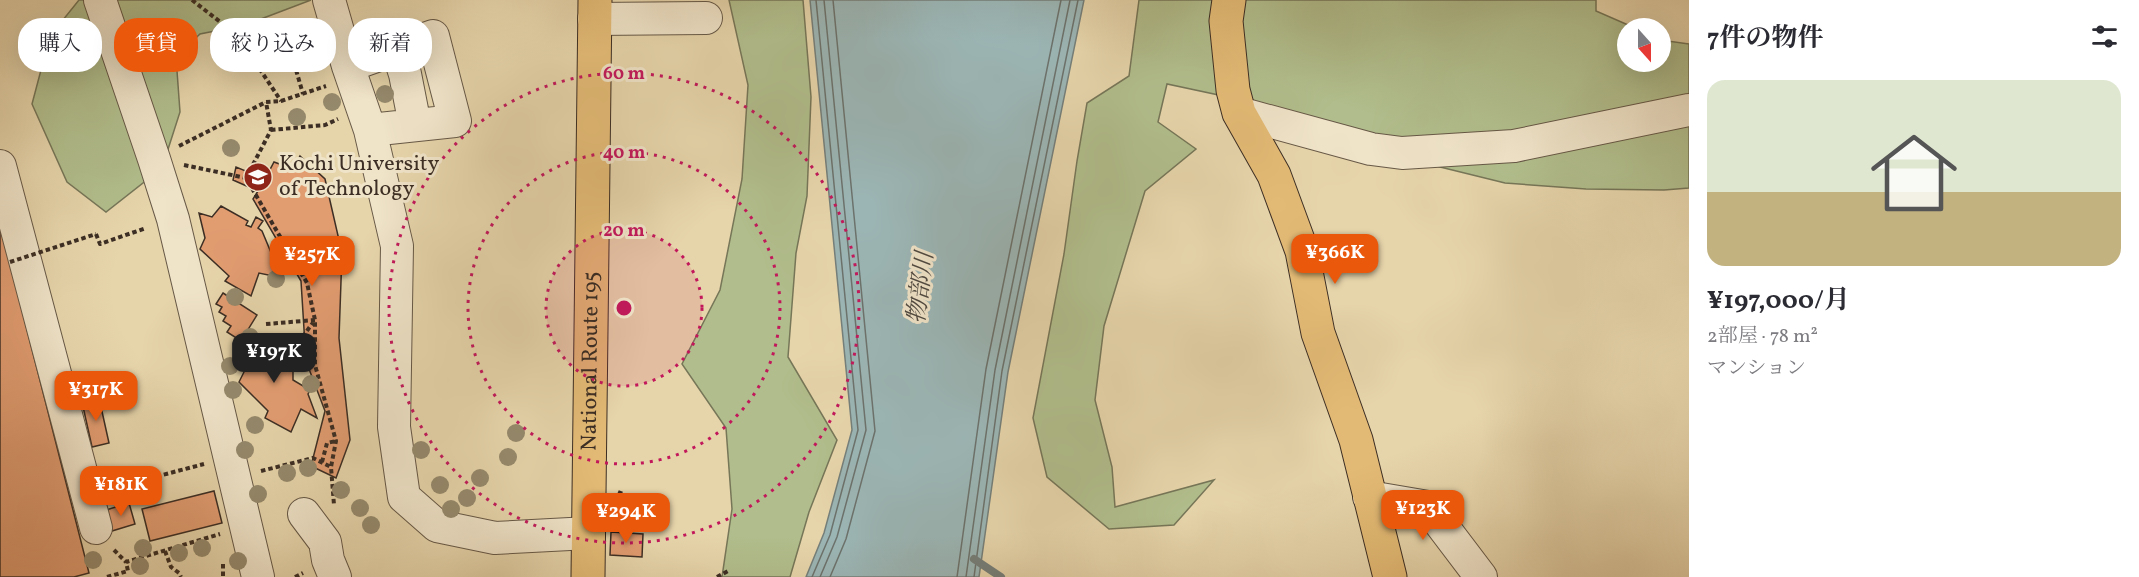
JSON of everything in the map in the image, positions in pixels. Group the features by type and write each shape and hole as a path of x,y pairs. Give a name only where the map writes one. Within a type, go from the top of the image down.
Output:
{"main road":[{"path":"1229,0 1226,21 1233,90 1239,113 1274,175 1302,251 1318,333 1356,440 1390,577"},
{"name":"National Route 195","path":"588,577 595,9"}],"street":[{"path":"100,0 172,219 258,577"},
{"path":"328,0 348,66"},
{"path":"595,9 706,18"},
{"path":"367,119 415,125 455,121 432,36"},
{"path":"350,72 367,119 397,246 394,426 404,497 437,526 495,538 589,533"},
{"path":"1239,113 1371,149 1402,153 1514,146 1689,110"},
{"path":"0,166 96,528"},
{"path":"1369,497 1428,507 1481,577"},
{"path":"304,514 325,542 328,561 335,577"}],"path":[{"path":"192,0 237,35 281,101"},
{"path":"154,159 266,102 281,101 335,83 348,66"},
{"path":"297,72 303,94"},
{"path":"246,178 271,130 266,102"},
{"path":"271,130 367,119"},
{"path":"154,159 246,178 307,284 315,320 315,364 336,441 331,467 334,508"},
{"path":"10,262 96,234 100,244 172,219"},
{"path":"266,324 315,320"},
{"path":"289,355 315,320"},
{"path":"322,462 327,443 336,441"},
{"path":"88,495 231,468 313,458 331,467"},
{"path":"107,577 128,571 126,562 247,526"},
{"path":"165,551 171,567 181,577"},
{"path":"717,577 728,570"}],"green space":[{"path":"79,0 311,0 263,18 210,18 210,32 198,36 198,18 114,18 114,72 177,72 180,112 162,168 106,212 67,182 32,104 40,72 102,72 102,18 64,18"},
{"path":"729,0 803,0 811,97 807,196 796,253 788,357 837,440 809,512 790,577 722,577 732,509 726,428 682,364 720,290 742,179 748,85"},
{"path":"1139,0 1596,0 1596,11 1617,20 1617,72 1671,72 1671,41 1689,44 1689,188 1586,189 1505,183 1428,164 1242,100 1167,84 1158,122 1196,149 1145,191 1104,326 1095,400 1112,467 1115,507 1214,480 1174,525 1109,529 1047,477 1033,418 1064,254 1087,103 1129,76"}],"water":[{"name":"物部川","path":"810,0 1084,0 1008,372 979,577 806,577 824,533 852,430"}],"building":[{"path":"300,156 325,179 342,253 339,338 350,440 336,478 311,466 325,411 306,361 301,281 253,199 258,191 233,180 236,167 265,179 274,162 293,169"},
{"path":"221,206 248,221 246,225 251,227 256,217 263,221 258,228 262,231 275,262 278,277 259,273 251,296 225,281 229,276 200,249 205,238 199,213 212,217"},
{"path":"0,223 89,573 74,577 0,577"},
{"path":"223,293 257,315 241,341 227,332 231,326 223,321 226,316 219,312 222,307 216,304"},
{"path":"257,338 285,349 279,362 285,368 293,356 293,380 310,390 308,394 317,418 301,409 291,432 265,418 268,411 239,382 246,368 238,347 249,349"},
{"path":"99,398 109,443 92,447 82,402"},
{"path":"214,491 222,523 150,541 142,509"},
{"path":"129,503 135,524 112,531 106,510"},
{"path":"611,532 643,534 642,557 610,555"}],"waterway":[{"path":"974,559 1001,577"}],"place":[{"name":"Kochi University of Technology","path":"258,177"}]}
